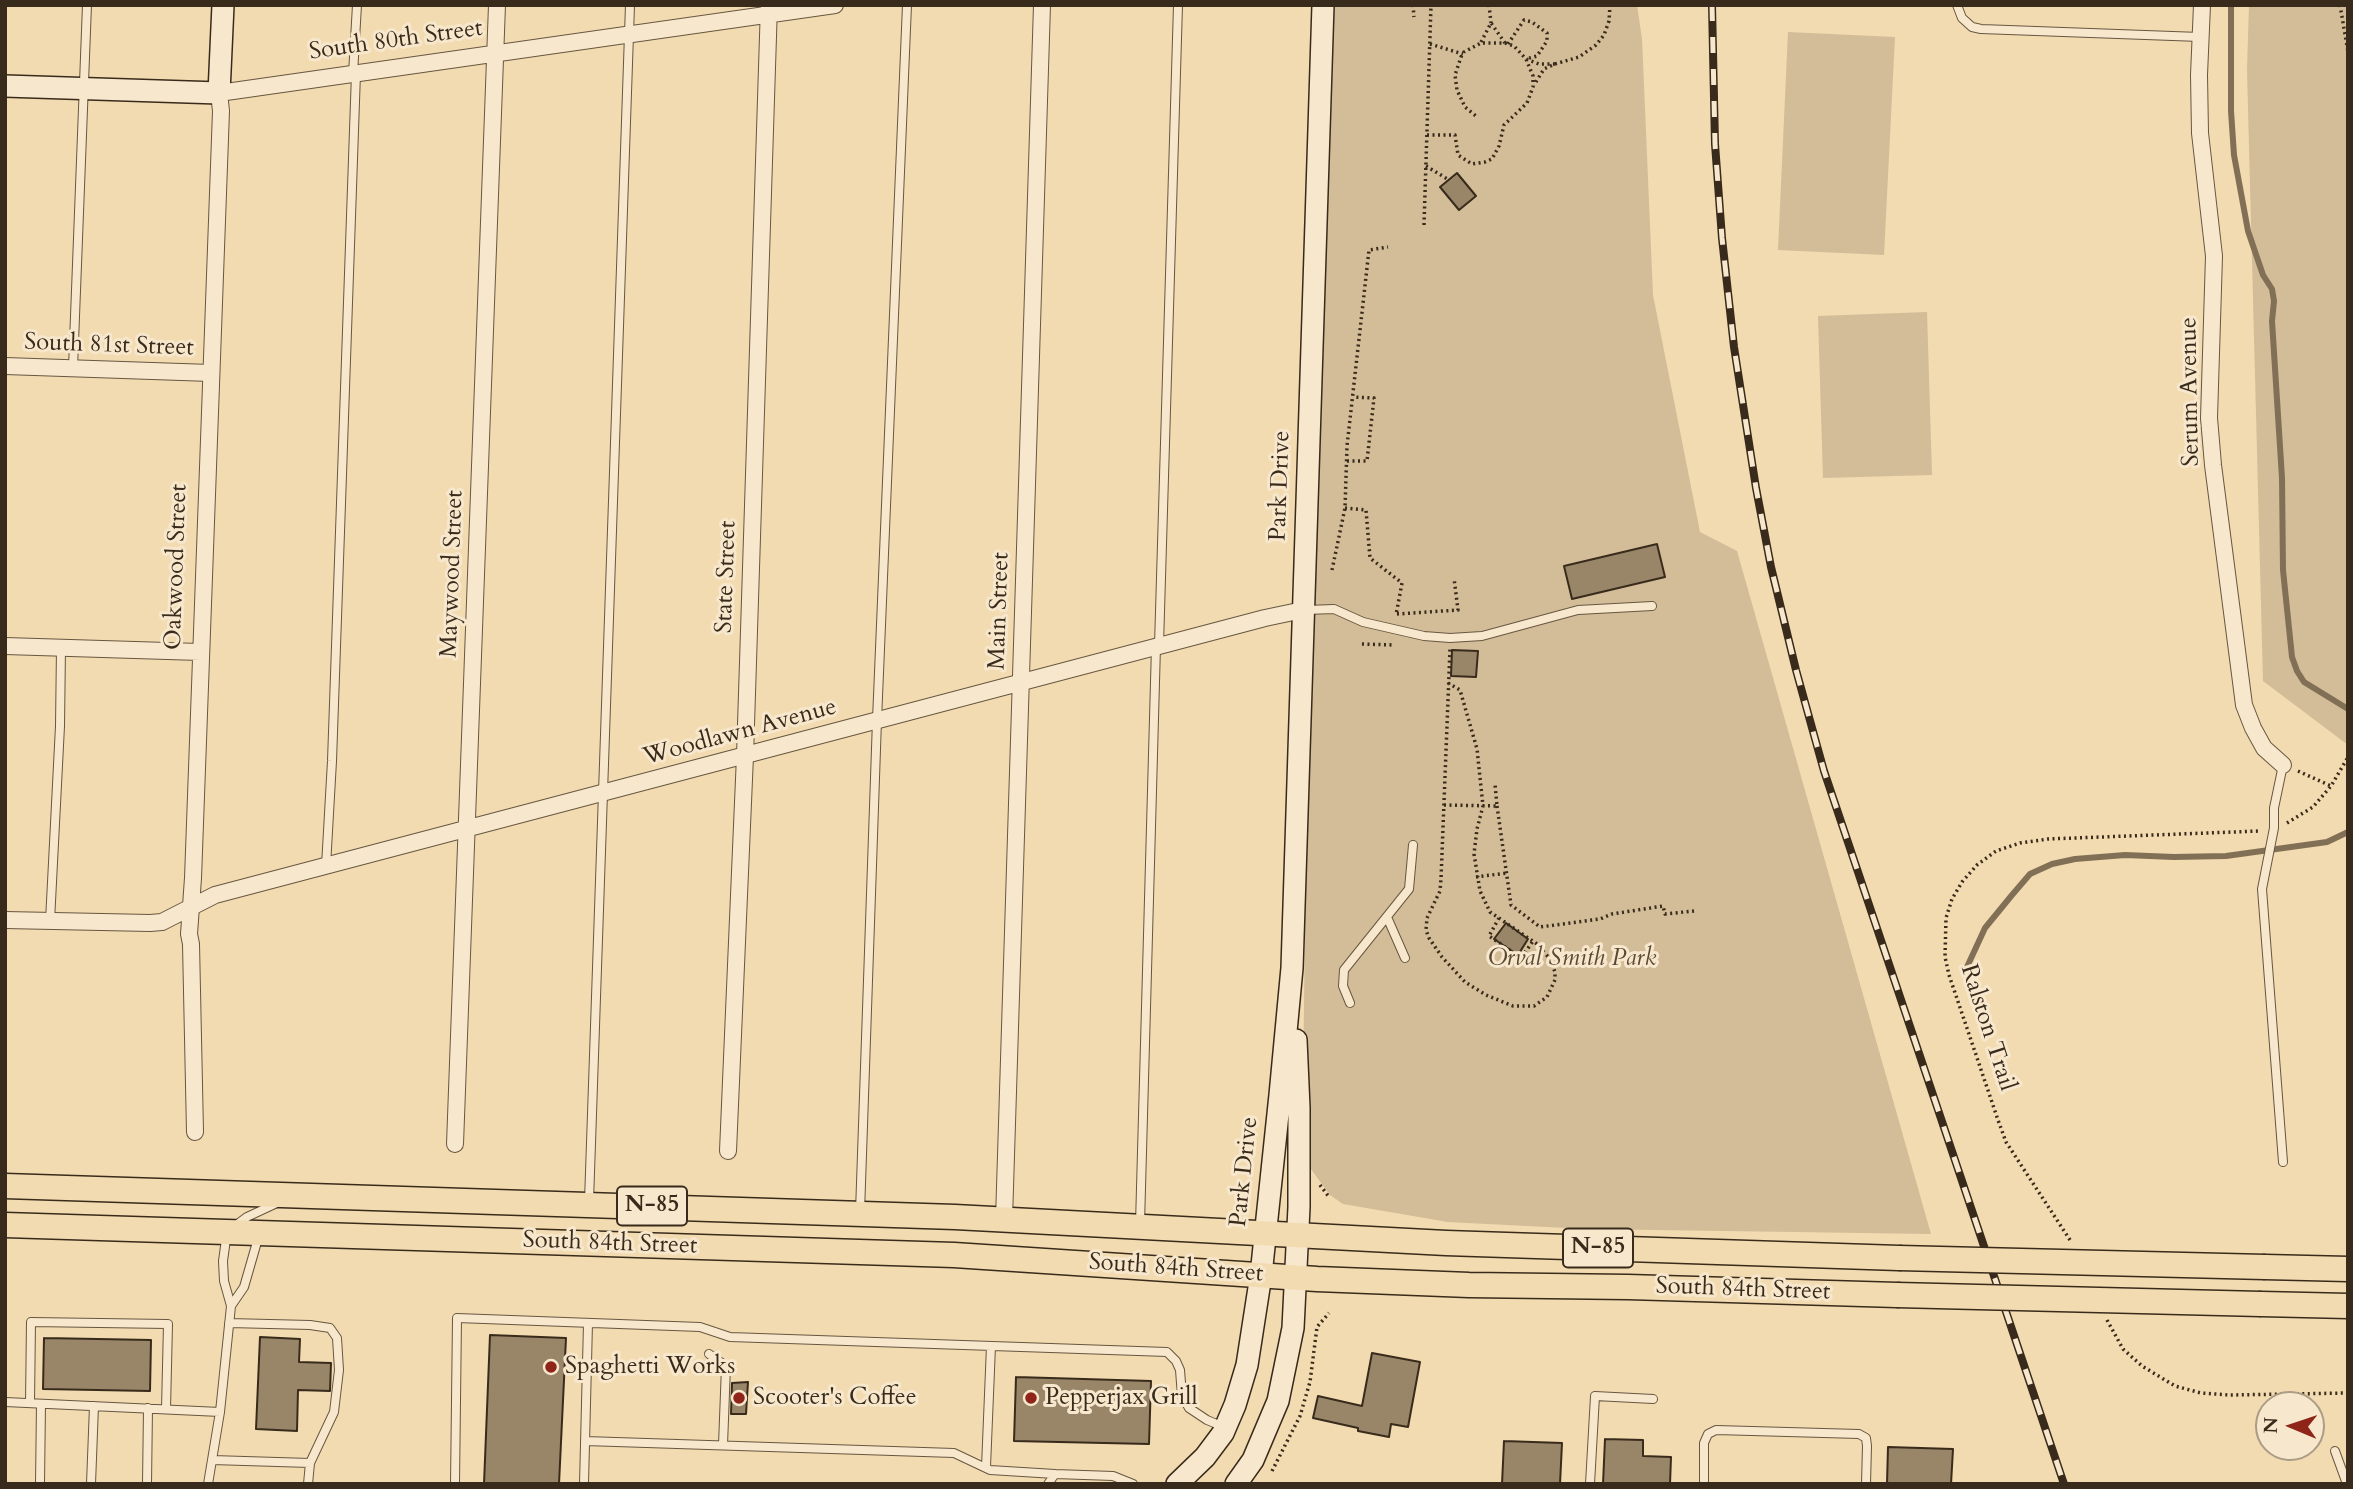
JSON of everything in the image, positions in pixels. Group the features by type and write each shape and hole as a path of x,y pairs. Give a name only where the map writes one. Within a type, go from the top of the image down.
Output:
{"main road":[{"name":"South 84th Street","path":"5,1186 860,1213 1454,1244 2348,1269"},
{"name":"South 84th Street","path":"5,1225 954,1255 1261,1275 1469,1285 2348,1306"}],"street":[{"name":"Oakwood Street","path":"195,1132 189,934 223,5"},
{"name":"Maywood Street","path":"455,1144 497,5"},
{"name":"South 80th Street","path":"5,86 219,93 628,34 769,10 835,5"},
{"name":"Main Street","path":"1004,1219 1042,5"},
{"name":"Park Drive","path":"1177,1484 1205,1457 1225,1427 1247,1365 1261,1275 1292,968 1323,5"},
{"name":"Serum Avenue","path":"2202,5 2200,133 2214,256 2209,418 2213,466 2244,705 2264,748 2283,765"},
{"name":"State Street","path":"728,1151 745,755 769,10"},
{"name":"South 81st Street","path":"5,366 211,373"},
{"name":"Woodlawn Avenue","path":"5,920 162,922 215,895 1157,646 1303,610"},
{"path":"5,646 200,652"},
{"name":"Park Drive","path":"1236,1484 1253,1460 1278,1401 1293,1328 1298,1235 1299,1108 1292,968"}],"lane":[{"path":"73,368 87,5"},
{"path":"326,866 358,5"},
{"path":"589,1203 630,5"},
{"path":"860,1213 877,720 907,5"},
{"path":"1140,1227 1178,5"},
{"path":"1958,5 1962,18 1972,27 1981,29 2200,37"},
{"path":"1303,610 1334,609 1363,622 1424,636 1450,638 1482,636 1578,610 1653,606"},
{"path":"50,921 60,726 61,648"},
{"path":"2283,765 2262,889 2283,1162"},
{"path":"1350,1003 1343,986 1344,970 1409,889 1413,845"},
{"path":"1387,916 1405,958"},
{"path":"208,1484 220,1412 229,1323 230,1306 223,1261 228,1232 257,1211 296,1195"},
{"path":"230,1306 244,1287 260,1233"},
{"path":"455,1484 457,1318 700,1327 730,1337 1167,1352 1180,1370 1182,1396 1189,1408 1207,1420 1225,1427"},
{"path":"30,1404 31,1322 168,1324 166,1409"},
{"path":"229,1323 310,1325 330,1328 337,1338 339,1370 334,1412 310,1463 308,1484"},
{"path":"584,1484 588,1323"},
{"path":"986,1467 990,1346"},
{"path":"709,1354 726,1366 723,1445"},
{"path":"1590,1484 1595,1396 1653,1399"},
{"path":"5,1402 220,1412"},
{"path":"40,1484 41,1404"},
{"path":"91,1484 93,1406"},
{"path":"147,1484 148,1408"},
{"path":"1703,1484 1704,1443 1708,1434 1716,1430 1860,1434 1866,1438 1867,1446 1866,1484"},
{"path":"585,1441 954,1453 990,1469 1113,1476 1133,1484"},
{"path":"2335,1451 2347,1484"},
{"path":"212,1460 310,1463"},
{"path":"1048,1484 1055,1474"}],"path":[{"path":"1413,5 1414,17"},
{"path":"1424,225 1431,5"},
{"path":"1476,116 1465,107 1457,90 1455,75 1463,54 1486,37 1491,23 1489,5"},
{"path":"1526,59 1539,64 1555,64 1579,57 1596,45 1604,35 1609,21 1610,5"},
{"path":"2340,5 2348,52"},
{"path":"1507,43 1524,20 1532,22 1547,33 1547,41 1536,56 1526,59"},
{"path":"1491,23 1507,43"},
{"path":"1481,43 1507,43 1514,46 1526,59 1533,87"},
{"path":"1430,44 1463,54"},
{"path":"1427,135 1455,135 1460,158 1472,164 1485,162 1496,153 1504,125 1527,103 1539,75 1555,64"},
{"path":"1426,166 1449,180"},
{"path":"1332,570 1345,508 1347,461 1369,250 1388,247"},
{"path":"1347,461 1367,461 1374,398 1353,397"},
{"path":"1345,508 1366,510 1370,558 1402,583 1393,629"},
{"path":"1396,615 1458,610 1454,578"},
{"path":"1362,644 1400,645"},
{"path":"1448,684 1460,690 1476,749 1483,806 1474,853 1476,877 1485,905 1546,953 1553,964 1555,980 1551,990 1542,1002 1534,1006 1520,1007 1486,995 1465,982 1442,957 1426,930 1427,918 1440,891 1441,879 1448,684 1450,647"},
{"name":"Ralston Trail","path":"2075,1250 2006,1142 1998,1120 1949,975 1944,937 1952,899 1977,865 1996,851 2020,843 2048,839 2249,833 2274,828 2314,807 2331,786 2348,757"},
{"path":"2283,765 2331,786"},
{"path":"1495,784 1511,905 1540,927 1601,919 1612,914 1663,906 1665,914 1694,911"},
{"path":"1444,805 1497,806"},
{"path":"1476,877 1507,873"},
{"path":"1499,918 1489,936 1521,958 1533,942"},
{"path":"2103,1311 2123,1349 2141,1366 2175,1386 2200,1393 2220,1394 2348,1392"}],"green space":[{"name":"Orval Smith Park","path":"1332,5 1637,5 1642,39 1653,295 1700,532 1737,551 1931,1234 1586,1229 1448,1222 1343,1204 1330,1195 1305,1161 1305,918 1311,640"},
{"path":"2249,5 2348,5 2348,745 2263,681 2247,70"},
{"path":"1788,32 1895,37 1884,255 1778,250"},
{"path":"1927,312 1932,475 1823,478 1818,316"}],"building":[{"path":"1457,173 1476,196 1459,210 1440,187"},
{"path":"1657,544 1665,577 1572,599 1564,566"},
{"path":"1452,650 1478,651 1476,677 1451,676"},
{"path":"1506,923 1528,939 1518,955 1494,939"},
{"path":"490,1335 566,1338 559,1484 484,1484"},
{"path":"260,1337 300,1339 299,1362 331,1363 330,1391 298,1390 297,1431 256,1429"},
{"path":"44,1338 151,1340 150,1391 43,1389"},
{"path":"1372,1353 1420,1362 1408,1427 1391,1424 1389,1437 1313,1418 1318,1396 1362,1406"},
{"path":"1016,1377 1151,1381 1149,1444 1014,1441"},
{"name":"Scooter's Coffee","path":"748,1382 746,1414 731,1414 732,1383"},
{"path":"1605,1439 1643,1440 1643,1456 1671,1457 1670,1484 1603,1484"},
{"path":"1504,1441 1562,1443 1560,1484 1502,1484"},
{"path":"1888,1447 1953,1449 1951,1484 1887,1484"}],"waterway":[{"path":"2231,5 2231,111 2234,155 2248,231 2263,275 2272,289 2274,301 2272,321 2282,478 2283,570 2292,657 2304,682 2348,709"},
{"path":"1967,967 1985,928 2012,895 2030,874 2052,864 2075,859 2125,855 2226,856 2327,842 2348,832"}],"railway":[{"path":"1712,5 1715,144 1722,238 1734,347 1771,567 1824,771 2064,1484"}],"place":[{"name":"Spaghetti Works","path":"551,1367"},
{"name":"Scooter's Coffee","path":"739,1398"},
{"name":"Pepperjax Grill","path":"1031,1398"}]}
